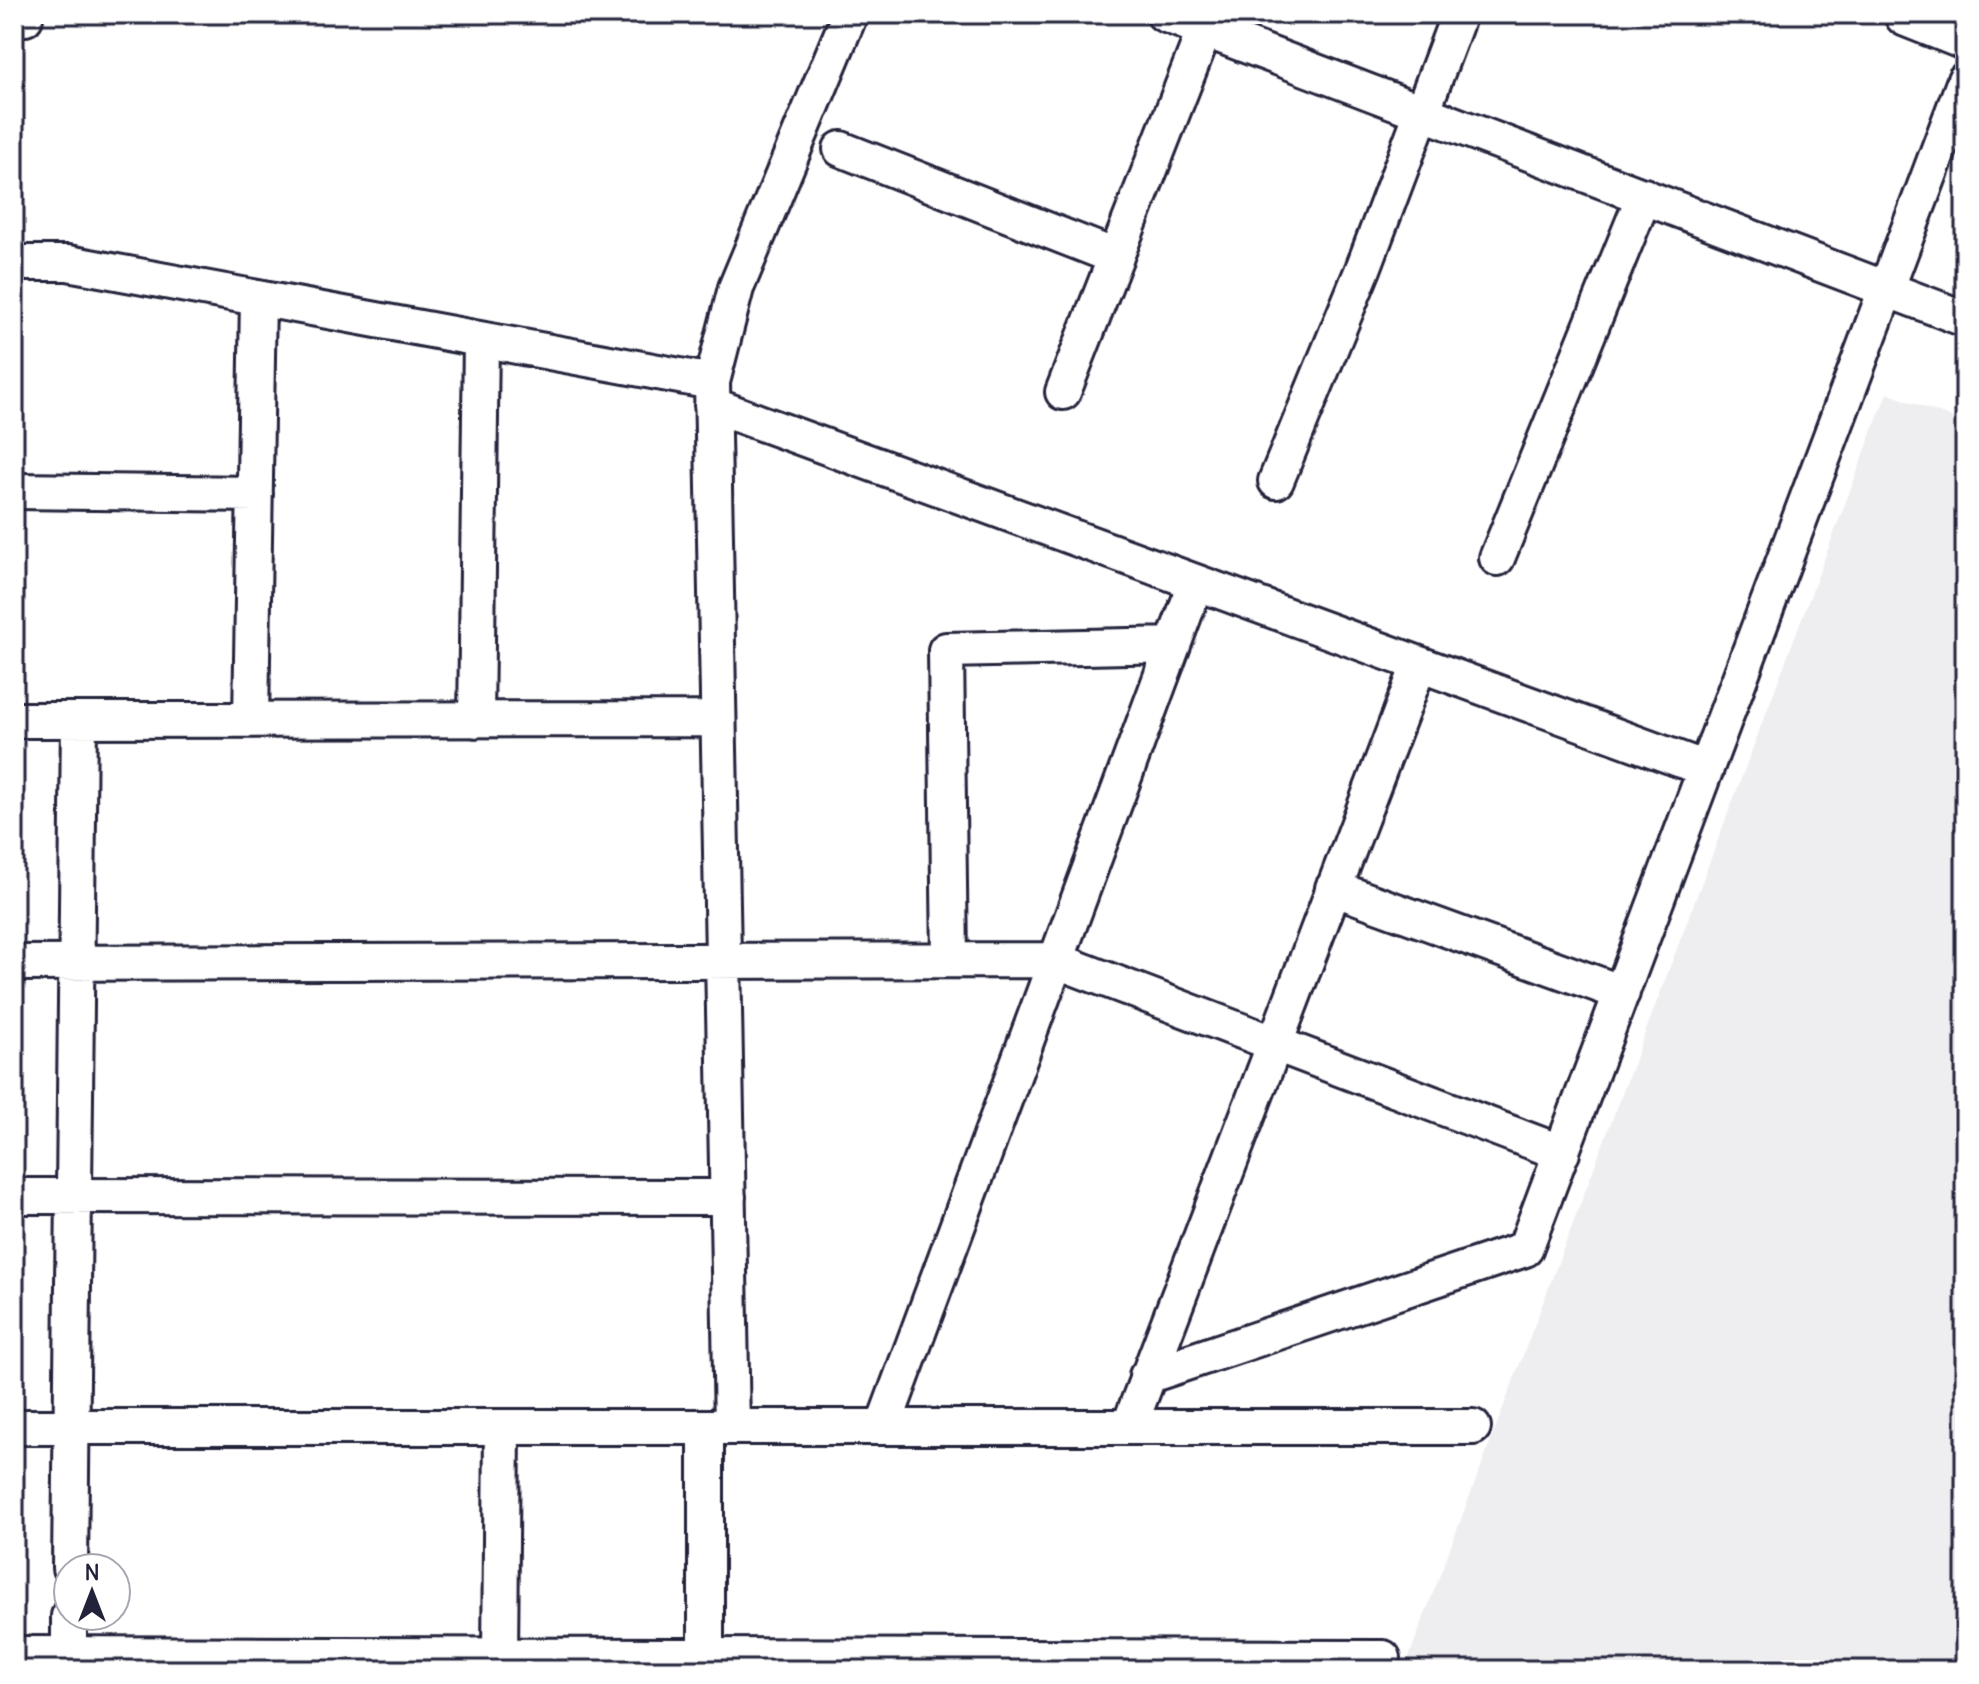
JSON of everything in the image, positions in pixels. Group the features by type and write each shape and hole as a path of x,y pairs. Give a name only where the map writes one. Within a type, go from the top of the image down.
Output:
{"main road":[{"path":"1907,14 1965,37"}],"street":[{"path":"706,1664 728,1197 712,394 736,288 850,14"},
{"path":"1164,14 1423,110 1965,319"},
{"path":"1276,481 1459,14"},
{"path":"1063,392 1205,29"},
{"path":"1147,1376 1525,1249 1965,80"},
{"path":"841,149 1116,257"},
{"path":"1497,558 1644,196"},
{"path":"14,263 68,263 258,298 481,340 712,394 1196,583 1706,769"},
{"path":"251,720 258,298"},
{"path":"476,720 481,340"},
{"path":"14,491 255,494"},
{"path":"883,1427 1196,583"},
{"path":"950,960 946,650 1173,645"},
{"path":"1129,1427 1419,665"},
{"path":"14,720 718,719"},
{"path":"70,1552 79,720"},
{"path":"1333,888 1622,993"},
{"path":"14,963 1055,960 1562,1153"},
{"path":"14,1196 728,1197"},
{"path":"14,1427 1473,1427"},
{"path":"500,1656 502,1427"},
{"path":"69,1632 69,1662"},
{"path":"14,1654 69,1662 500,1656 706,1664 1383,1658"}],"shaded area":[{"path":"1887,393 1965,423 1965,1670 1404,1670"}]}
